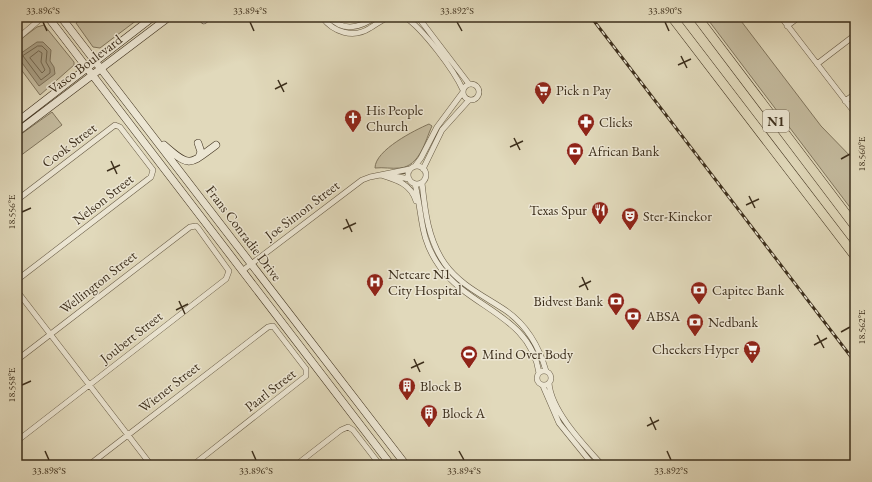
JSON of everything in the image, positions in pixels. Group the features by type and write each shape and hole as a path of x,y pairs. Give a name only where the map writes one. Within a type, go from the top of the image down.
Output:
{"highway":[{"name":"N1","path":"672,17 855,256"},
{"name":"N1","path":"697,17 784,130 855,226"},
{"path":"702,17 784,130"}],"main road":[{"name":"Frans Conradie Drive","path":"48,17 391,465"},
{"name":"Frans Conradie Drive","path":"61,17 406,465"},
{"name":"Vasco Boulevard","path":"17,132 169,17"},
{"name":"Vasco Boulevard","path":"17,122 148,19"},
{"path":"152,134 181,160 192,161 199,158 216,144"},
{"path":"198,143 201,152 199,158"}],"street":[{"path":"322,17 328,25 335,29 353,33 370,28 382,20 390,17"},
{"path":"329,17 336,24 351,28 359,27 375,17"},
{"path":"405,17 417,26 457,78 465,97 469,100"},
{"path":"418,17 469,84 476,86 479,92 475,98 469,100 442,130 423,169 426,176 422,183 430,231 436,250 445,264 471,289 506,310 521,324 539,349 546,371 551,377 549,383 552,394 565,420 602,465"},
{"path":"781,17 855,113"},
{"path":"787,26 799,17"},
{"path":"17,39 35,26 38,18"},
{"path":"817,64 855,35"},
{"path":"409,179 408,174 422,158 437,126 469,84"},
{"path":"845,101 855,94"},
{"name":"Cook Street","path":"17,200 116,125"},
{"name":"Nelson Street","path":"17,280 152,175 152,168 120,127 116,125"},
{"path":"413,167 423,169"},
{"name":"Joe Simon Street","path":"242,271 356,185 370,177 413,167"},
{"path":"380,174 409,179 415,184 422,231 440,267 461,290 500,315 517,330 534,355 539,373 536,380 543,386 559,423 594,465"},
{"path":"380,174 405,184 415,197 419,212"},
{"path":"415,184 422,183"},
{"name":"Wellington Street","path":"17,360 188,228 194,226"},
{"name":"Joubert Street","path":"17,441 229,275 228,268 198,228 194,226"},
{"path":"17,291 151,465"},
{"name":"Paarl Street","path":"192,465 306,376 306,369 275,328 270,326 265,329"},
{"name":"Wiener Street","path":"89,465 265,329"},
{"path":"539,373 546,371"},
{"path":"543,386 549,383"},
{"path":"296,465 346,427 353,430 380,465"}],"shaded area":[{"path":"84,17 141,17 100,48 93,47 76,23"},
{"path":"706,17 738,17 821,126 855,161 855,214"},
{"path":"44,25 74,62 74,65 40,95 17,64 17,42 37,27"},
{"path":"52,112 62,125 20,156 17,153 17,137"},
{"path":"429,124 432,126 421,152 412,163 400,168 375,168 381,154 388,148 406,136"}],"water":[{"path":"37,42 43,42 51,50 50,61 54,67 55,74 39,86 17,56"}],"railway":[{"path":"591,17 855,362"}],"place":[{"name":"Pick n Pay","path":"543,105"},
{"name":"His People Church","path":"353,133"},
{"name":"Clicks","path":"586,137"},
{"name":"African Bank","path":"575,166"},
{"name":"Texas Spur","path":"600,225"},
{"name":"Ster-Kinekor","path":"630,231"},
{"name":"Netcare N1 City Hospital","path":"375,297"},
{"name":"Capitec Bank","path":"699,305"},
{"name":"Bidvest Bank","path":"616,316"},
{"name":"ABSA","path":"633,331"},
{"name":"Nedbank","path":"695,337"},
{"name":"Checkers Hyper","path":"752,364"},
{"name":"Mind Over Body","path":"469,369"},
{"name":"Block B","path":"407,401"},
{"name":"Block A","path":"429,428"}]}
